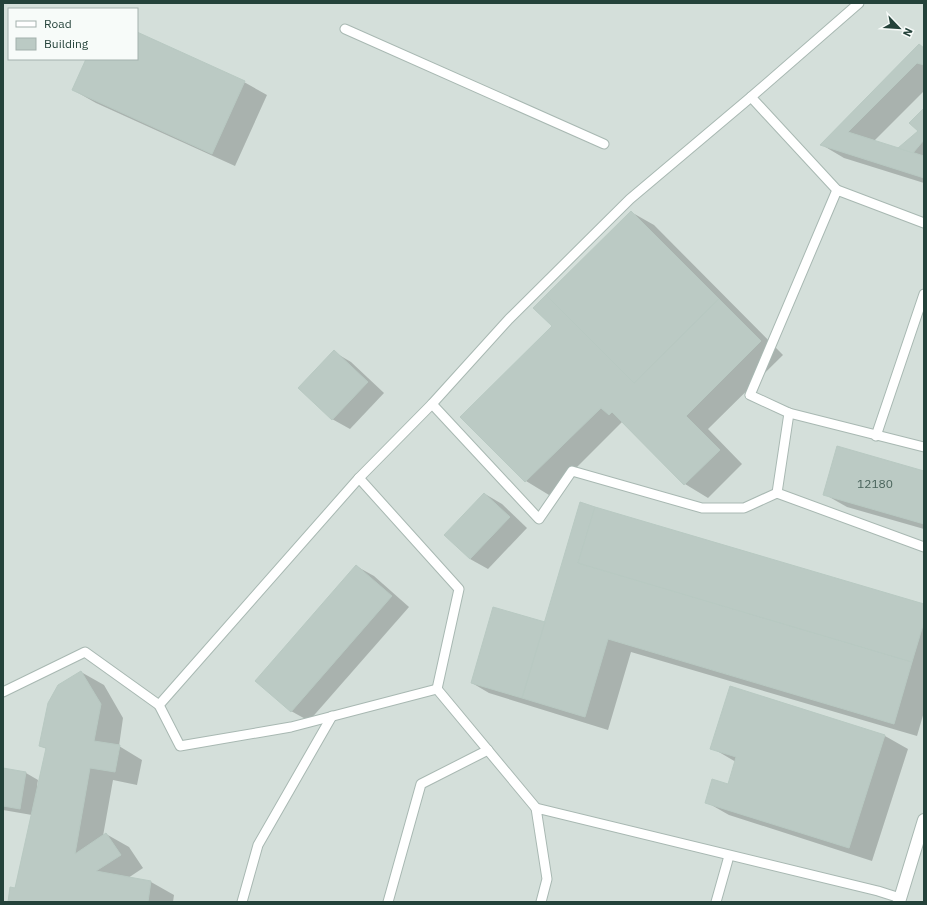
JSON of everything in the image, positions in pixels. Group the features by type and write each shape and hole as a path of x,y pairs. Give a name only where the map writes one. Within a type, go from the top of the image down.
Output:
{"street":[{"path":"900,900 924,820"}],"lane":[{"path":"160,705 359,478 432,404 509,319 630,199 859,3"},
{"path":"346,29 604,144"},
{"path":"751,97 838,190 924,224"},
{"path":"838,190 750,395 789,413 924,447"},
{"path":"876,436 924,294"},
{"path":"432,404 539,519 572,471 702,508 744,508 777,493 924,548"},
{"path":"777,493 789,413"},
{"path":"359,478 459,590 437,689"},
{"path":"3,692 85,652 160,705 180,746 291,727 437,689"},
{"path":"437,689 536,808 547,879 541,902"},
{"path":"242,902 258,845 332,716"},
{"path":"388,902 421,784 488,750"},
{"path":"536,808 878,891 900,900"},
{"path":"716,902 729,856"}],"shaded area":[{"path":"3,3 924,3 924,902 3,902"}],"building":[{"path":"138,32 245,81 212,154 72,90 86,60 138,60"},
{"path":"919,44 924,48 924,65 917,63 848,132 924,156 924,178 820,145"},
{"path":"924,108 924,140 913,153 898,148 918,131 909,123"},
{"path":"631,211 719,299 634,383 546,295"},
{"path":"546,295 634,383 719,299 761,341 686,416 720,450 684,485 612,412 609,415 601,408 525,482 460,417 552,326 533,308"},
{"path":"334,350 368,382 332,420 298,388"},
{"path":"837,446 924,471 924,524 823,495"},
{"path":"484,493 510,517 470,559 444,535"},
{"path":"580,502 595,507 578,563 912,662 894,724 608,639 585,717 522,698"},
{"path":"595,507 924,604 924,622 912,662 578,563"},
{"path":"356,565 392,596 291,712 255,681"},
{"path":"493,607 545,622 522,698 471,683"},
{"path":"81,671 101,704 94,741 120,745 115,772 90,768 75,854 106,833 121,855 96,871 151,881 148,902 8,902 10,887 15,888 46,748 39,746 48,703 58,685"},
{"path":"730,686 885,735 849,848 705,803 712,779 728,784 736,757 710,749"},
{"path":"3,768 26,772 20,809 3,806"}]}
